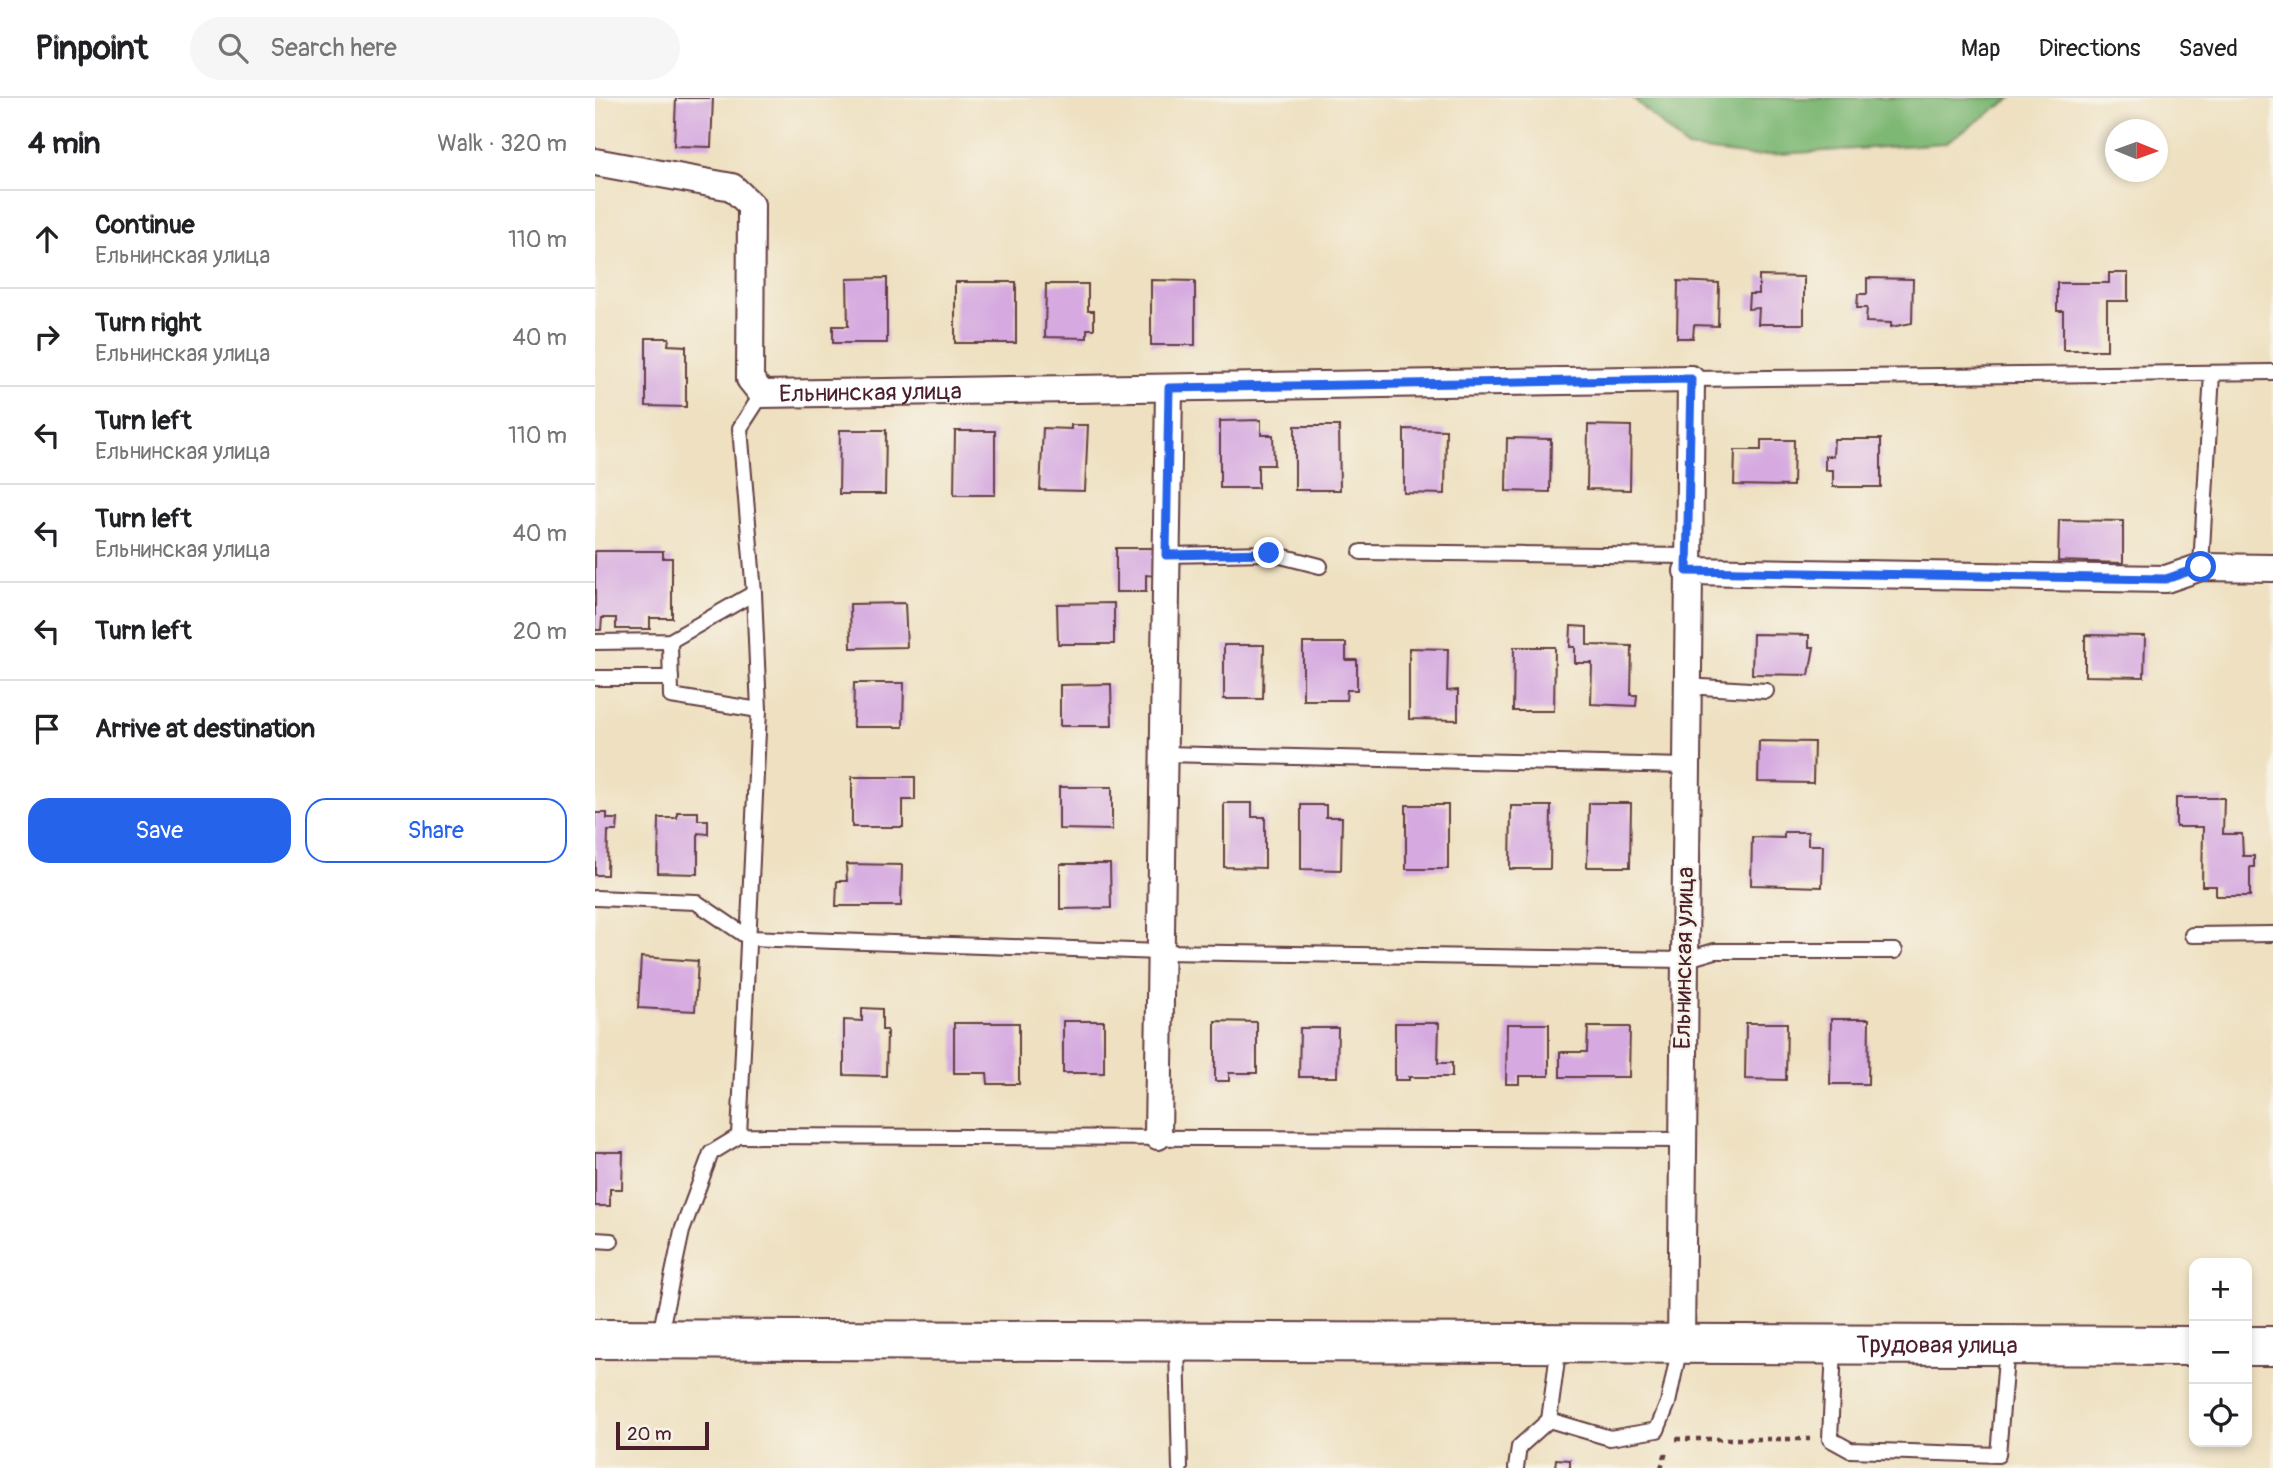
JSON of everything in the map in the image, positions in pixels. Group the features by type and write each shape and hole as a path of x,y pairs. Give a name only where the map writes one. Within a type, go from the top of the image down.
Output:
{"main road":[{"path":"595,1339 659,1341"},
{"name":"Трудовая улица","path":"659,1341 2189,1346"},
{"path":"2252,1346 2273,1346"}],"street":[{"name":"Ельнинская улица","path":"595,162 732,187 751,205 750,379 762,394 1691,379 1681,1345"},
{"path":"1158,1136 1169,388"},
{"path":"1688,564 2166,579 2201,567 2273,568"}],"lane":[{"path":"1691,379 2273,372"},
{"path":"2201,567 2212,373"},
{"path":"739,1136 759,710 754,593 740,428 762,394"},
{"path":"1361,552 1688,564"},
{"path":"1166,555 1269,553 1320,566"},
{"path":"595,642 670,641 754,593"},
{"path":"670,641 671,696 759,710"},
{"path":"595,678 671,678"},
{"path":"1686,686 1766,691"},
{"path":"1164,754 1686,766"},
{"path":"595,898 696,902 749,939 1161,952 1684,960 1715,950 1895,951"},
{"path":"2192,935 2273,934"},
{"path":"659,1341 682,1231 711,1153 739,1136 1683,1140"},
{"path":"595,1240 611,1241"},
{"path":"1177,1343 1180,1468"},
{"path":"1516,1468 1519,1447 1549,1420 1559,1344"},
{"path":"1549,1420 1610,1438 1657,1430 1668,1403 1681,1345"},
{"path":"1834,1345 1830,1438 1850,1450 1998,1455 2007,1346"}],"path":[{"path":"1661,1468 1671,1439 1830,1438"}],"green space":[{"path":"1633,98 2012,98 1945,143 1752,156 1687,148"}],"building":[{"path":"676,98 713,98 711,147 674,146"},
{"path":"2109,273 2128,273 2128,301 2107,301 2107,350 2063,350 2063,311 2057,311 2057,283 2109,283"},
{"path":"1759,276 1804,277 1804,324 1758,324 1759,308 1748,309 1749,294 1759,294"},
{"path":"887,278 887,343 833,343 833,326 848,326 847,279"},
{"path":"1867,278 1913,279 1912,323 1891,327 1891,323 1866,322 1867,308 1857,308 1858,294 1867,294"},
{"path":"1151,280 1195,281 1195,345 1151,345"},
{"path":"1678,281 1719,283 1718,326 1694,325 1693,338 1677,338"},
{"path":"955,282 1016,282 1016,343 955,343"},
{"path":"1046,284 1088,284 1088,311 1094,311 1094,329 1087,329 1087,338 1045,337"},
{"path":"646,338 669,338 668,345 686,346 686,407 646,406"},
{"path":"1261,420 1261,435 1273,435 1274,465 1258,465 1258,488 1220,488 1220,421"},
{"path":"1071,425 1088,425 1085,491 1040,490 1043,428 1071,429"},
{"path":"1588,425 1631,426 1630,490 1587,489"},
{"path":"1295,426 1339,426 1340,490 1295,490"},
{"path":"1404,429 1446,430 1445,494 1404,493"},
{"path":"840,430 886,430 885,494 839,494"},
{"path":"955,431 995,431 995,495 954,495"},
{"path":"1507,438 1551,439 1550,492 1506,491"},
{"path":"1834,439 1881,439 1881,487 1833,487 1833,470 1825,470 1825,456 1833,456"},
{"path":"1761,440 1794,440 1793,486 1734,485 1735,450 1761,450"},
{"path":"2059,520 2123,521 2123,563 2058,561"},
{"path":"1116,548 1156,548 1156,576 1146,575 1146,592 1116,592"},
{"path":"595,551 663,551 663,558 672,558 672,618 650,618 650,629 616,629 616,618 602,618 601,630 595,630"},
{"path":"905,603 907,647 851,648 850,604"},
{"path":"1114,603 1114,644 1058,644 1057,604"},
{"path":"1571,626 1587,627 1587,645 1632,646 1631,695 1637,695 1636,706 1591,704 1592,663 1575,663 1575,647 1570,647"},
{"path":"1753,634 1809,635 1809,647 1814,647 1809,675 1752,674"},
{"path":"2085,635 2145,636 2144,677 2085,676"},
{"path":"1303,643 1346,643 1346,660 1357,660 1357,690 1347,690 1346,700 1303,700"},
{"path":"1224,645 1264,645 1263,699 1224,699"},
{"path":"1514,647 1555,647 1554,711 1513,711"},
{"path":"1409,648 1448,649 1447,691 1458,690 1458,720 1409,719"},
{"path":"854,683 904,683 903,727 853,727"},
{"path":"1111,684 1112,726 1060,726 1060,685"},
{"path":"1759,741 1814,742 1813,783 1758,782"},
{"path":"852,777 915,777 915,800 903,800 903,827 852,827"},
{"path":"1059,787 1112,787 1112,830 1059,829"},
{"path":"2176,798 2224,798 2223,834 2242,834 2243,856 2254,856 2254,867 2250,867 2250,896 2216,896 2216,886 2202,886 2203,827 2176,827"},
{"path":"1224,803 1252,803 1252,817 1265,817 1265,868 1224,867"},
{"path":"1589,803 1631,803 1630,867 1587,867"},
{"path":"1301,805 1326,805 1326,817 1342,817 1341,870 1301,869"},
{"path":"1406,805 1448,805 1448,869 1406,869"},
{"path":"1511,806 1551,806 1550,869 1510,869"},
{"path":"677,812 698,812 698,820 708,820 708,834 698,833 698,874 658,873 659,818 677,818"},
{"path":"595,813 607,813 607,819 618,819 617,831 608,831 607,875 595,875"},
{"path":"1784,832 1808,832 1808,845 1823,845 1822,887 1751,885 1752,837 1784,838"},
{"path":"846,864 902,865 901,906 836,906 837,881 847,881"},
{"path":"1060,864 1110,864 1111,908 1060,909"},
{"path":"641,957 698,961 695,1011 638,1008"},
{"path":"862,1008 882,1009 882,1030 887,1030 886,1076 844,1075 844,1020 862,1021"},
{"path":"1831,1019 1869,1019 1868,1084 1830,1084"},
{"path":"1063,1021 1104,1021 1104,1073 1063,1073"},
{"path":"1215,1021 1257,1022 1257,1073 1229,1073 1229,1081 1215,1081"},
{"path":"954,1023 1019,1023 1019,1084 988,1084 987,1073 954,1073"},
{"path":"1395,1023 1439,1023 1438,1063 1452,1063 1452,1077 1409,1077 1409,1080 1395,1080"},
{"path":"1746,1023 1787,1023 1786,1080 1745,1079"},
{"path":"1507,1024 1549,1024 1549,1076 1519,1076 1519,1084 1506,1084"},
{"path":"1588,1027 1630,1027 1629,1077 1560,1077 1560,1052 1587,1052"},
{"path":"1300,1028 1338,1028 1337,1077 1299,1077"},
{"path":"595,1152 623,1152 622,1189 610,1189 610,1206 595,1206"},
{"path":"1556,1459 1570,1460 1570,1468 1555,1468"}],"route":[{"path":"1269,553 1166,555 1169,388 1691,379 1687,571 2166,579 2201,567"}]}
